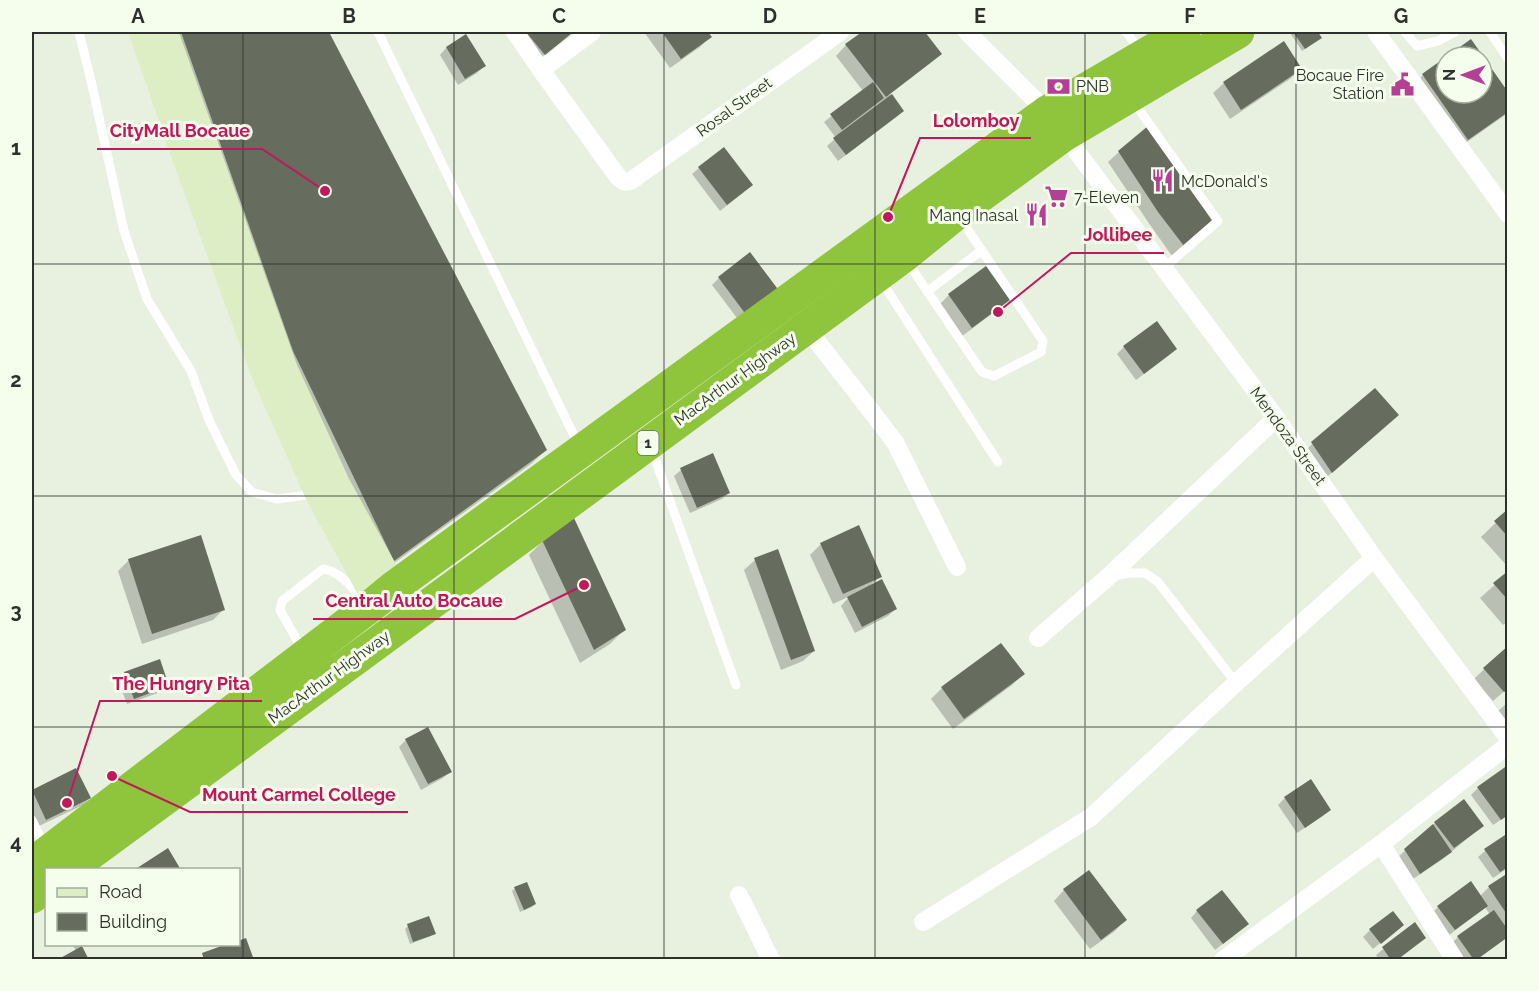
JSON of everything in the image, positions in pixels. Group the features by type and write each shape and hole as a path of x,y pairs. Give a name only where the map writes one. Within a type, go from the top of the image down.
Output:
{"highway":[{"name":"MacArthur Highway","path":"49,862 401,624 904,256 957,213 1056,124 1135,43 1184,32"},
{"name":"MacArthur Highway","path":"49,862 306,656 581,451 1056,124 1130,96 1238,32"},
{"path":"32,897 45,887"}],"street":[{"path":"142,32 266,378 318,494 380,599 401,624"},
{"path":"165,32 285,370 337,484 380,599"},
{"path":"515,32 541,70 592,32"},
{"name":"Rosal Street","path":"541,70 618,177 627,182 840,32"},
{"name":"Mendoza Street","path":"967,32 1056,124 1276,418 1374,558 1508,738"},
{"path":"1376,32 1508,214"},
{"path":"806,327 895,442 957,567"},
{"path":"1038,638 1108,577 1276,418"},
{"path":"923,922 1091,817 1374,558"},
{"path":"1223,960 1381,844 1508,745"},
{"path":"1381,844 1455,960"},
{"path":"739,895 771,960"}],"lane":[{"path":"79,32 124,231 147,300 191,371 209,420 236,475 252,492 277,499 318,494"},
{"path":"378,32 581,451"},
{"path":"1405,32 1417,46 1438,41 1455,32"},
{"path":"1490,32 1508,59"},
{"path":"1130,96 1218,221 1164,268"},
{"path":"904,256 982,372 994,376 1041,352 1043,341 957,213"},
{"path":"928,291 982,250"},
{"path":"877,274 998,462"},
{"path":"651,441 655,459 736,685"},
{"path":"306,656 280,610 282,601 323,569 330,570 346,582 380,599"},
{"path":"1108,577 1145,573 1158,582 1236,683"},
{"path":"32,820 49,862"}],"building":[{"path":"181,32 329,32 547,450 394,561 293,351"},
{"path":"526,32 569,32 571,34 545,55"},
{"path":"662,32 708,32 712,37 681,59"},
{"path":"862,32 925,32 942,54 886,97 845,44"},
{"path":"1293,32 1318,32 1322,38 1305,49"},
{"path":"466,34 486,66 465,79 446,47"},
{"path":"1471,39 1475,45 1463,45"},
{"path":"1284,41 1302,69 1241,110 1223,82"},
{"path":"1434,65 1434,91 1422,74"},
{"path":"1494,72 1508,92 1508,112 1468,140 1444,105 1494,105"},
{"path":"873,82 884,98 842,130 830,114"},
{"path":"892,94 904,111 846,155 833,138"},
{"name":"McDonald's","path":"1148,126 1214,220 1184,246 1158,212 1118,151"},
{"path":"724,147 753,185 727,205 698,167"},
{"path":"750,252 780,292 747,316 718,277"},
{"path":"986,266 1010,300 972,328 948,294"},
{"path":"1157,321 1177,349 1144,374 1123,346"},
{"path":"1375,388 1399,415 1332,473 1311,442"},
{"path":"713,453 730,493 697,508 680,468"},
{"path":"1508,509 1508,537 1494,521"},
{"path":"574,518 626,630 594,650 542,540"},
{"path":"859,525 882,577 843,594 820,543"},
{"path":"201,535 225,610 152,634 128,559"},
{"path":"778,549 815,651 791,660 754,558"},
{"path":"1508,571 1508,600 1493,583"},
{"path":"882,579 897,609 862,627 847,597"},
{"path":"1001,643 1025,674 964,719 941,687"},
{"path":"1508,646 1508,689 1504,692 1483,668"},
{"path":"160,659 169,686 134,699 124,672"},
{"path":"428,727 452,772 428,784 405,739"},
{"path":"1508,765 1508,815 1501,820 1477,787"},
{"path":"76,768 91,798 46,820 32,790"},
{"path":"1311,779 1331,810 1305,828 1284,797"},
{"path":"1464,799 1484,826 1454,848 1434,822"},
{"path":"1433,824 1452,852 1420,874 1404,849"},
{"path":"1508,833 1508,867 1500,872 1484,849"},
{"path":"168,848 180,868 137,868"},
{"path":"1089,870 1127,920 1101,940 1063,889"},
{"path":"1508,873 1508,916 1488,886"},
{"path":"1471,881 1488,906 1455,930 1437,906"},
{"path":"527,882 536,904 524,910 514,887"},
{"path":"1222,890 1249,924 1223,944 1196,910"},
{"path":"1494,910 1508,930 1508,937 1474,960 1457,936"},
{"path":"1393,911 1404,925 1381,944 1369,929"},
{"path":"429,916 436,934 413,942 407,924"},
{"path":"1415,922 1426,938 1397,960 1391,960 1382,947"},
{"path":"246,938 254,960 204,960 202,953 221,946 240,946 240,940"},
{"path":"82,946 89,960 57,960"}],"place":[{"name":"Bocaue Fire Station","path":"1402,84"},
{"name":"PNB","path":"1058,86"},
{"name":"McDonald's","path":"1163,181"},
{"name":"CityMall Bocaue","path":"325,191"},
{"name":"7-Eleven","path":"1056,197"},
{"name":"Mang Inasal","path":"1036,215"},
{"name":"Lolomboy","path":"888,217"},
{"name":"Jollibee","path":"998,312"},
{"name":"Central Auto Bocaue","path":"584,585"},
{"name":"Mount Carmel College","path":"112,776"},
{"name":"The Hungry Pita","path":"67,803"}]}
